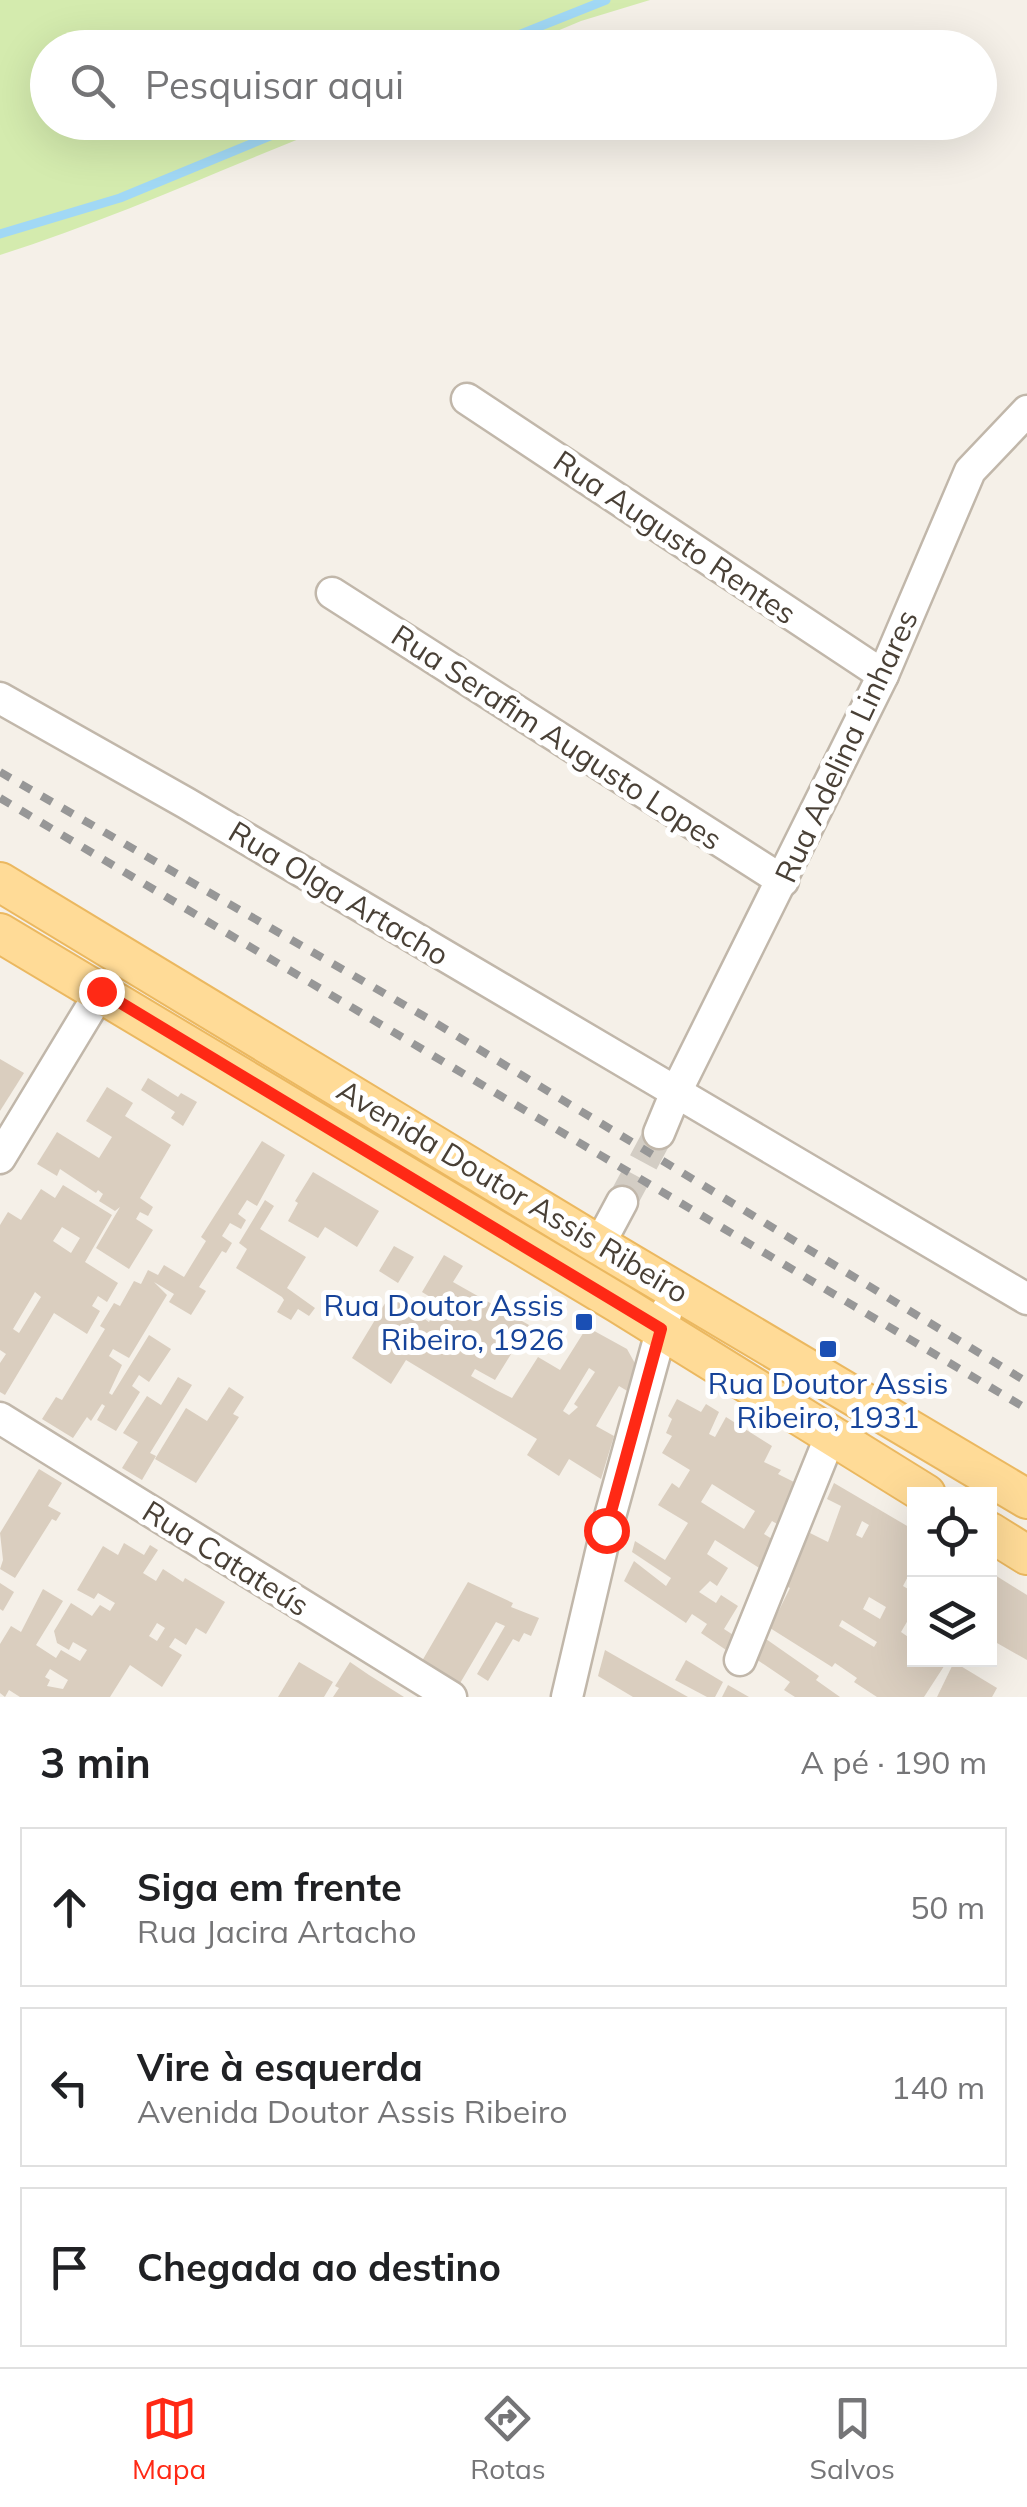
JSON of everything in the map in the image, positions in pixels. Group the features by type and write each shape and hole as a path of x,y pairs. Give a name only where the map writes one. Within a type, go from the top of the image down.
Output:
{"main road":[{"name":"Avenida Doutor Assis Ribeiro","path":"0,882 1027,1499"},
{"name":"Avenida Doutor Assis Ribeiro","path":"0,933 661,1329 914,1487"},
{"path":"997,1536 1027,1555"}],"street":[{"name":"Rua Augusto Rentes","path":"467,399 883,676"},
{"name":"Rua Adelina Linhares","path":"676,1092 883,676 970,471 1027,411"},
{"name":"Rua Serafim Augusto Lopes","path":"332,593 783,880"},
{"name":"Rua Olga Artacho","path":"0,698 186,802 1027,1300"},
{"path":"0,1158 101,991"},
{"path":"660,1132 676,1092"},
{"path":"599,1245 622,1202"},
{"path":"567,1697 606,1530 672,1288"},
{"name":"Rua Catateús","path":"0,1418 451,1697"},
{"path":"740,1660 830,1437"}],"green space":[{"path":"0,0 650,0 560,30 30,30 30,140 297,140 128,209 0,255"}],"building":[{"path":"0,1059 24,1073 0,1111"},
{"path":"148,1078 178,1097 181,1093 197,1102 183,1126 171,1118 175,1112 141,1090"},
{"path":"107,1087 133,1103 125,1116 171,1145 140,1198 153,1207 148,1216 140,1212 136,1219 153,1230 129,1269 96,1248 120,1207 115,1211 99,1201 103,1194 60,1169 57,1176 37,1164 57,1132 99,1158 112,1137 86,1121"},
{"path":"262,1141 285,1155 257,1206 247,1200 238,1214 246,1220 241,1229 230,1223 222,1236 232,1243 226,1253 222,1251 199,1287 206,1291 191,1315 169,1302 174,1294 154,1282 167,1295 129,1358 113,1349 109,1356 122,1365 109,1393 112,1395 149,1335 171,1349 149,1382 139,1375 132,1386 140,1392 116,1431 97,1420 105,1406 102,1404 73,1438 42,1419 56,1397 62,1400 105,1329 100,1326 114,1303 120,1306 134,1281 141,1284 148,1270 158,1275 164,1265 184,1277 206,1241 201,1237"},
{"path":"313,1172 379,1211 357,1247 325,1227 318,1238 288,1221"},
{"path":"63,1185 112,1215 85,1262 118,1283 107,1302 98,1296 92,1306 100,1311 87,1334 54,1313 5,1395 0,1392 0,1363 6,1354 0,1350 0,1225 8,1212 21,1220 41,1189 55,1198","holes":["62,1227 80,1238 71,1253 53,1241","35,1292 41,1297 19,1333 13,1329"]},
{"path":"265,1200 274,1206 260,1229 306,1257 287,1288 315,1308 309,1316 298,1309 291,1320 277,1312 282,1297 236,1268 247,1249 239,1243"},
{"path":"394,1246 414,1257 398,1283 379,1271"},
{"path":"444,1255 463,1266 453,1282 529,1325 495,1380 475,1369 471,1376 512,1398 538,1357 560,1370 587,1327 627,1349 637,1367 629,1392 619,1386 596,1426 614,1436 601,1479 569,1459 559,1476 527,1455 537,1439 406,1360 391,1384 352,1358 390,1295 429,1322 440,1303 422,1292","holes":["589,1368 595,1372 574,1404 578,1407 569,1415 563,1411"]},
{"path":"178,1377 192,1385 150,1453 156,1456 142,1480 122,1468 138,1442 123,1433 147,1396 161,1405"},
{"path":"229,1387 244,1397 233,1414 239,1417 196,1483 155,1459 186,1408 207,1421"},
{"path":"677,1399 701,1412 706,1404 719,1412 709,1434 715,1437 726,1417 772,1446 764,1462 802,1486 784,1528 772,1521 764,1534 777,1542 764,1571 715,1540 707,1554 728,1568 717,1586 710,1581 699,1592 716,1603 721,1595 738,1606 724,1629 741,1640 732,1654 701,1633 707,1624 692,1614 686,1623 624,1581 634,1561 666,1586 671,1578 632,1552 635,1541 665,1560 688,1523 658,1505 672,1483 679,1488 690,1470 662,1453 672,1436 666,1433 672,1419 668,1416","holes":["712,1484 755,1511 744,1529 701,1502"]},
{"path":"39,1469 62,1483 48,1506 61,1513 56,1521 52,1519 15,1578 0,1569 0,1533"},
{"path":"834,1483 907,1526 907,1578 903,1586 907,1588 907,1622 901,1632 907,1636 907,1667 943,1667 924,1697 877,1697 835,1663 832,1667 770,1628 810,1533 828,1542 841,1506 827,1499","holes":["862,1521 869,1525 862,1538 856,1535","869,1597 886,1607 880,1619 863,1609","842,1620 877,1642 874,1647 839,1626"]},
{"path":"124,1543 144,1555 150,1545 158,1550 143,1573 156,1581 163,1569 225,1602 206,1634 196,1628 186,1645 175,1638 169,1647 182,1655 162,1687 130,1665 110,1697 20,1697 9,1690 5,1697 0,1693 0,1644 11,1626 21,1632 43,1589 63,1601 36,1645 56,1658 61,1650 80,1661 87,1650 73,1642 69,1650 57,1643 54,1631 71,1603 92,1616 100,1605 110,1611 115,1603 98,1593 94,1599 77,1590 103,1546 118,1555","holes":["157,1623 165,1628 157,1641 149,1636","50,1669 68,1680 63,1689 47,1686 50,1680 45,1677"]},
{"path":"997,1576 1027,1595 1027,1660 997,1643"},
{"path":"468,1582 539,1618 531,1636 524,1633 519,1642 513,1639 488,1681 477,1674 505,1626 496,1622 459,1685 422,1661"},
{"path":"0,1583 14,1592 3,1611 0,1609"},
{"path":"766,1639 819,1676 816,1680 840,1697 795,1697 784,1690 790,1682 756,1659"},
{"path":"605,1650 688,1697 633,1697 598,1676"},
{"path":"686,1660 723,1682 715,1697 707,1697 675,1680"},
{"path":"299,1662 333,1682 324,1697 278,1697"},
{"path":"350,1662 404,1697 333,1697 339,1688 335,1686"},
{"path":"952,1667 962,1667 997,1688 992,1697 937,1697"},
{"path":"728,1685 749,1697 722,1697"}],"waterway":[{"path":"531,30 606,0"},
{"path":"0,234 120,198 260,140"}],"tunnel":[{"path":"622,1202 659,1133"}],"railway":[{"path":"0,772 434,1022 1027,1382"},
{"path":"0,798 1027,1409"}],"place":[{"name":"Rua Doutor Assis Ribeiro, 1926","path":"584,1322"},
{"name":"Rua Doutor Assis Ribeiro, 1931","path":"828,1349"}],"route":[{"path":"101,991 661,1329 606,1530"}]}
